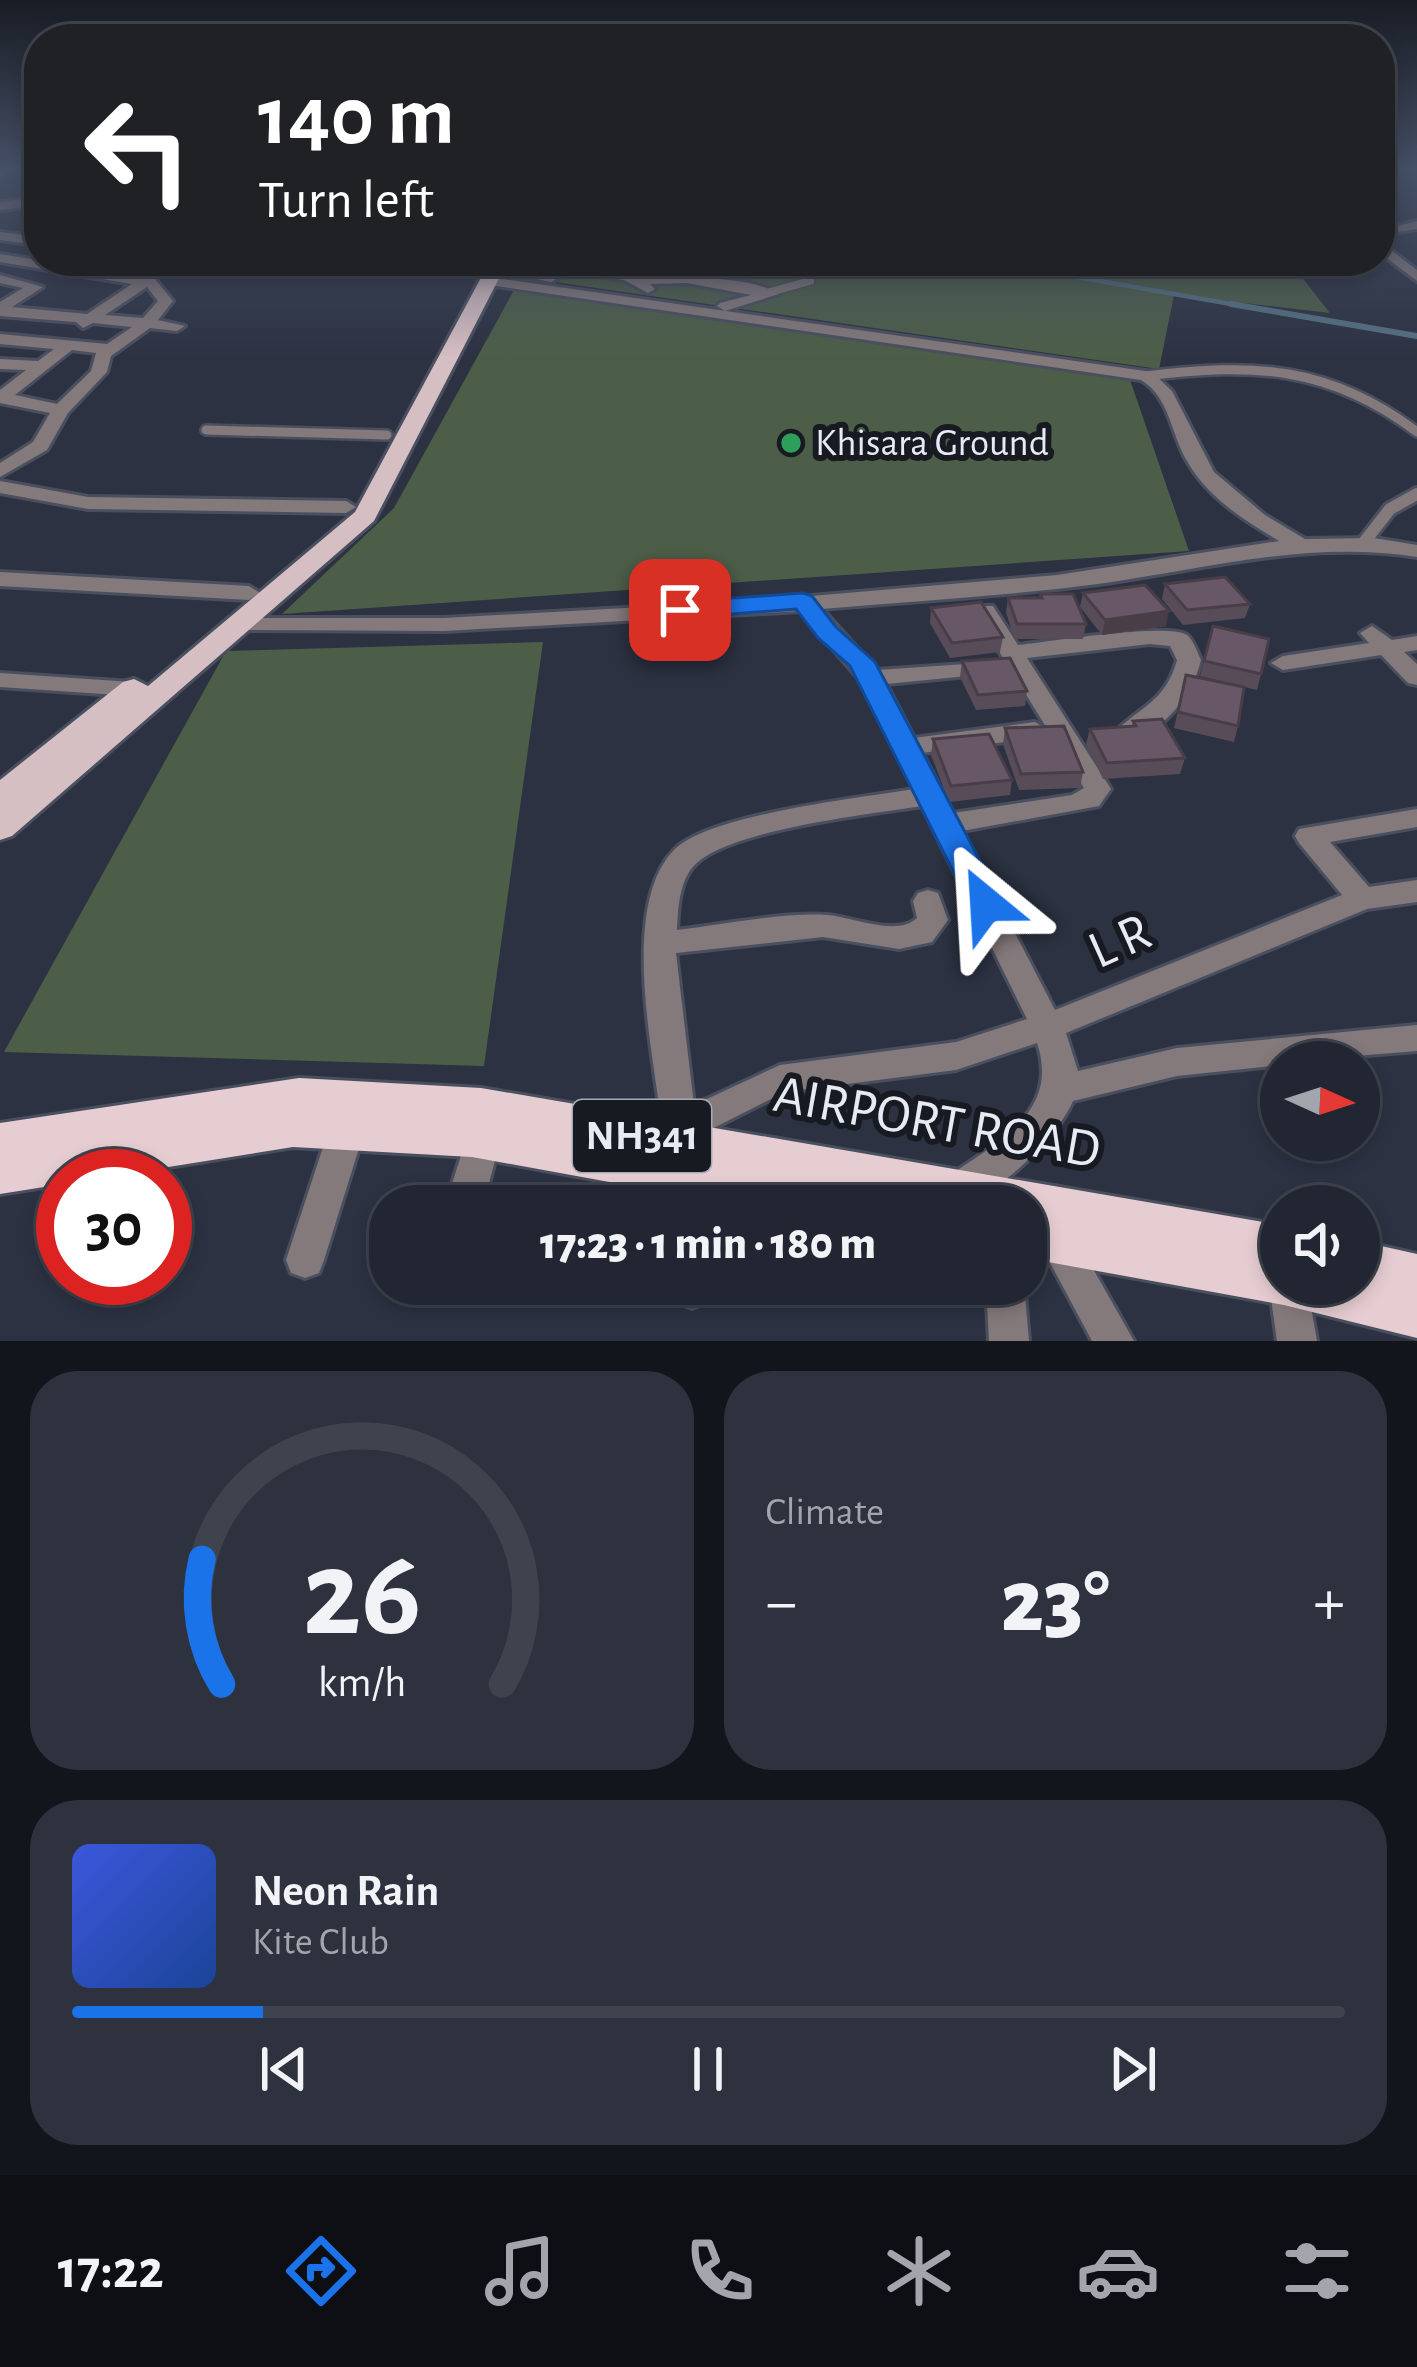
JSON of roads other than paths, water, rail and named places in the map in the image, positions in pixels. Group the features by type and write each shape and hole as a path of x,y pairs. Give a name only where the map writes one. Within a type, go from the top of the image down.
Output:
{"highway":[{"name":"AIRPORT ROAD","path":"0,1144 299,1097 482,1108 669,1132 929,1185"},
{"name":"AIRPORT ROAD","path":"0,1172 293,1126 483,1138 682,1185"},
{"name":"AIRPORT ROAD","path":"1047,1207 1260,1245"},
{"name":"AIRPORT ROAD","path":"1047,1238 1260,1278"},
{"name":"AIRPORT ROAD","path":"1380,1281 1416,1306"},
{"name":"AIRPORT ROAD","path":"1380,1300 1416,1306"}],"main road":[{"path":"0,798 346,507 486,276"},
{"path":"0,828 365,516 487,276"}],"street":[{"path":"0,471 40,446 61,410 99,372 101,358 146,324 166,301 158,286 119,276"},
{"path":"527,276 572,286 644,291 687,279 770,292"},
{"path":"537,276 572,286"},
{"path":"593,276 704,311 1146,376 1163,386 1183,441 1212,483 1300,545"},
{"path":"0,397 45,366 86,320 146,281"},
{"path":"0,309 35,290 32,284 4,282"},
{"path":"704,311 764,299 770,292"},
{"path":"0,309 177,326"},
{"path":"0,339 109,349"},
{"path":"0,364 45,366"},
{"path":"0,397 61,410"},
{"path":"0,487 88,503 346,507"},
{"path":"240,623 355,628 456,625 1121,575 1300,545 1365,541 1417,551"},
{"path":"0,579 249,593"},
{"path":"945,824 1094,796 1098,789 970,588"},
{"path":"803,601 871,678 1047,1026 1061,1069 1061,1089 1050,1112 965,1185"},
{"path":"871,678 1166,636 1184,646 1189,660 1183,681 1151,720 1120,735 1062,734 906,747"},
{"path":"1283,663 1378,640 1417,644"},
{"path":"1378,640 1417,678"},
{"path":"0,680 132,689"},
{"path":"669,1132 661,943 671,877 682,858 698,846 733,834 931,795"},
{"path":"1362,899 1310,836 1417,818"},
{"name":"L R","path":"669,1132 780,1079 956,1056 1047,1026 1362,899 1417,891"},
{"path":"661,943 823,926 886,938 911,937 928,929 933,920 928,902"},
{"path":"1061,1089 1177,1063 1417,1038"},
{"path":"305,1261 346,1129"},
{"path":"470,1185 483,1138"},
{"path":"1047,1246 1114,1341"},
{"path":"1006,1305 1009,1341"},
{"path":"1292,1305 1298,1341"}],"lane":[{"path":"770,292 811,281"},
{"path":"1146,376 1218,370 1315,375 1387,405 1417,432"},
{"path":"206,430 387,435"},
{"path":"1365,541 1390,509 1417,494"}],"waterway":[{"path":"1071,276 1248,307"},
{"path":"1231,304 1417,336"}],"place":[{"name":"Khisara Ground","path":"791,443"}]}
